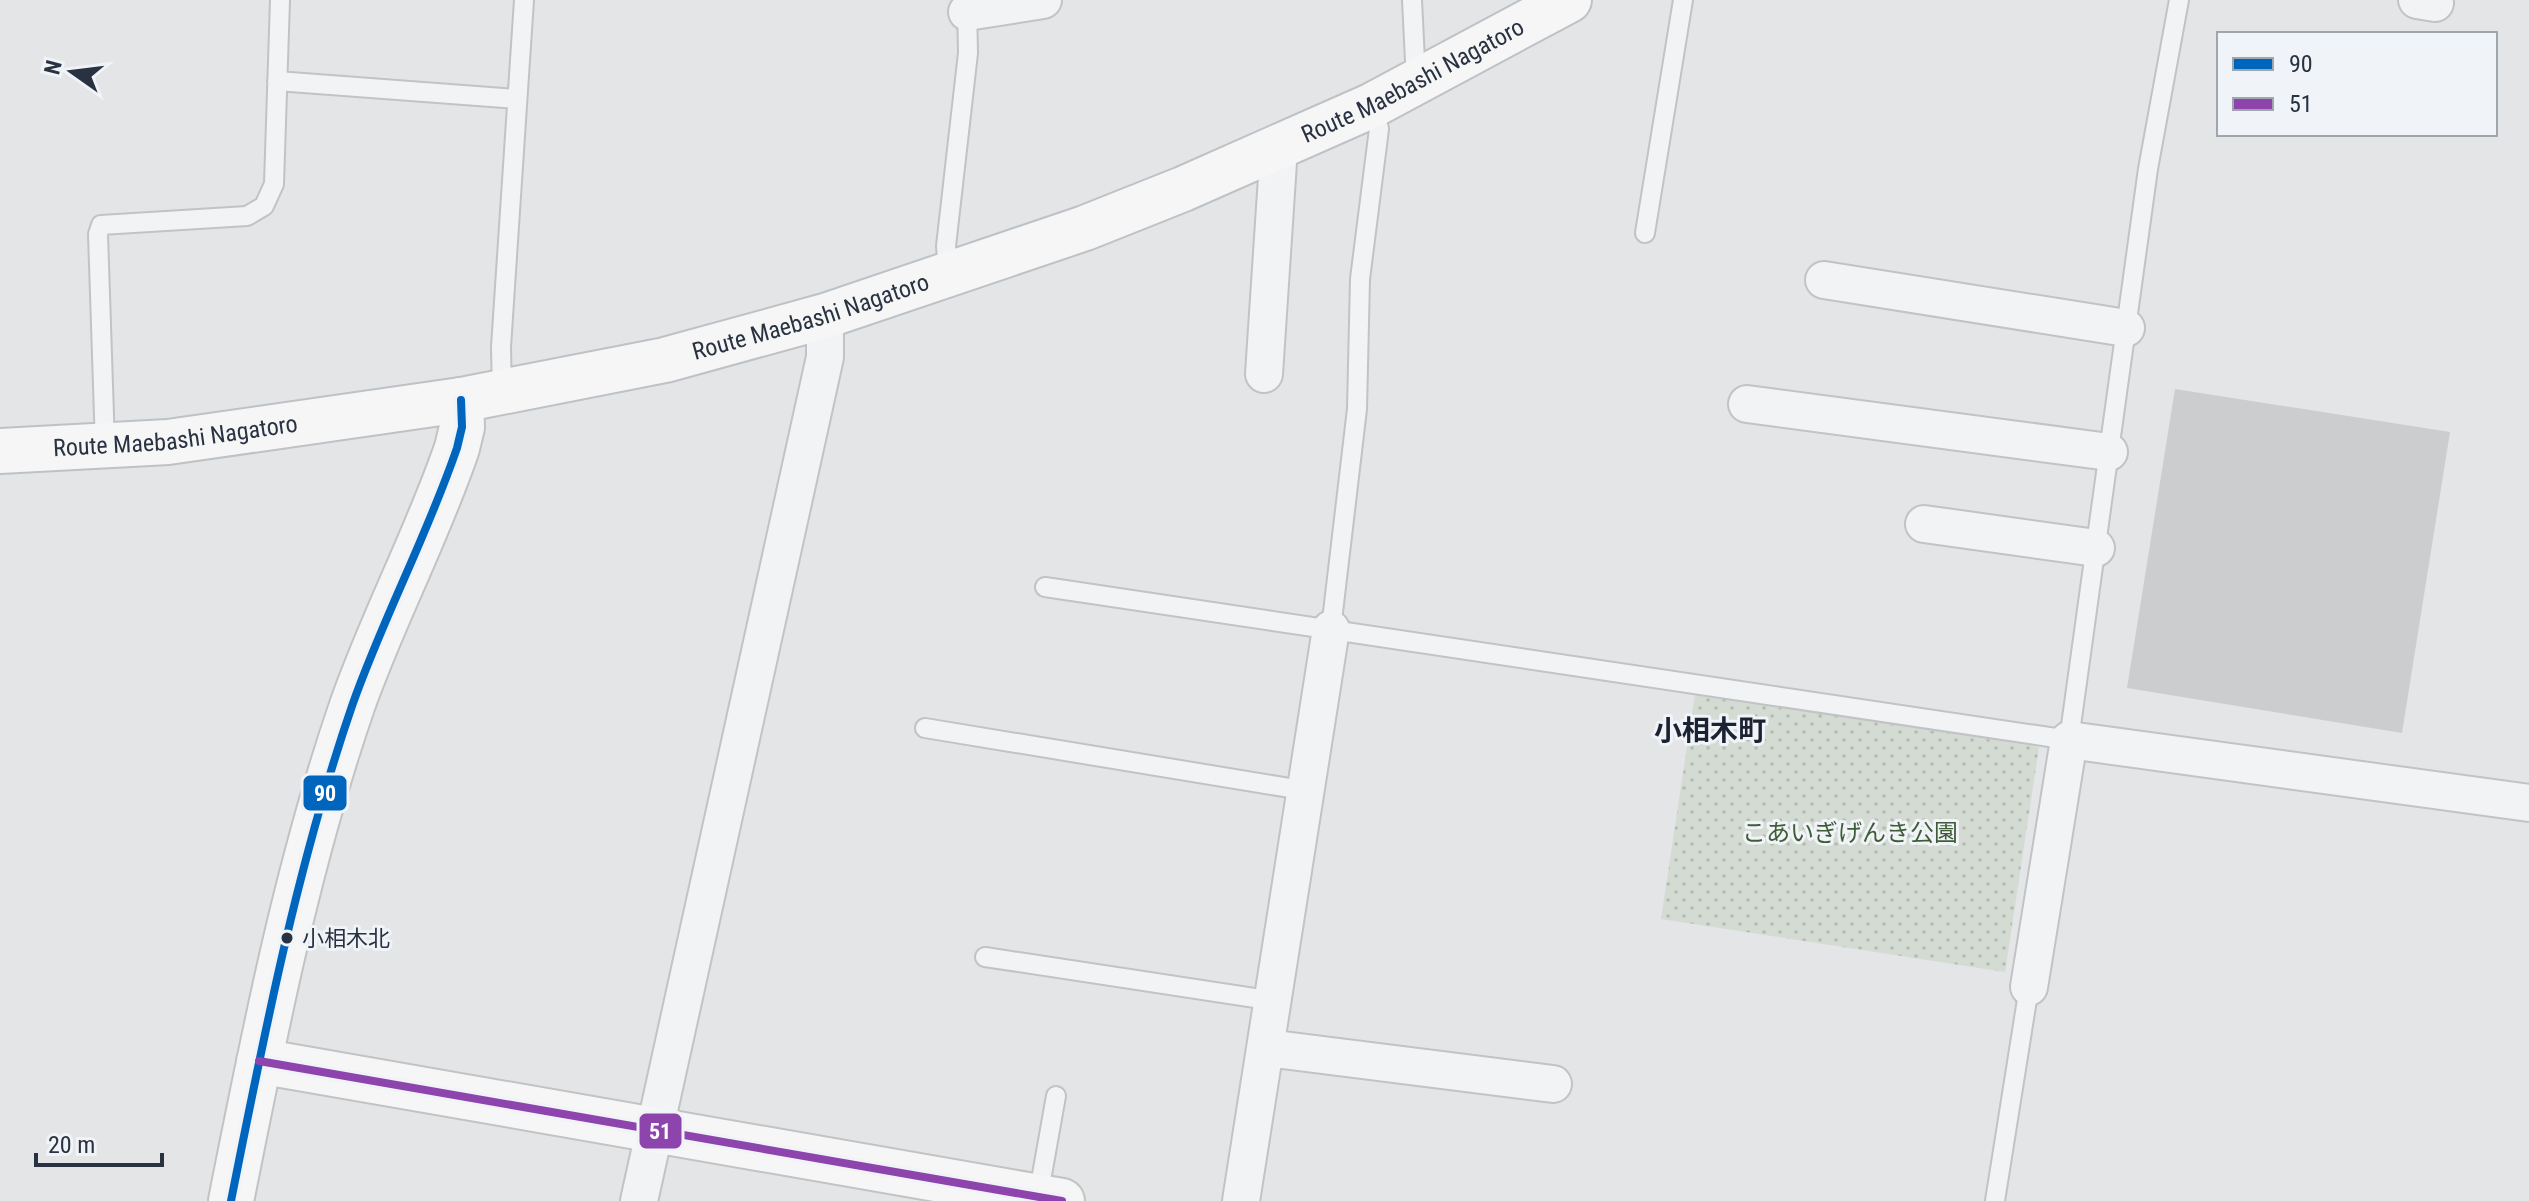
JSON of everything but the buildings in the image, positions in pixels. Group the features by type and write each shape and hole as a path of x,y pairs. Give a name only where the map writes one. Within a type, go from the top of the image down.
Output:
{"main road":[{"name":"Route Maebashi Nagatoro","path":"0,451 168,442 482,396 665,360 825,316 1085,228 1279,147 1416,84 1569,0"},
{"path":"231,1201 259,1061 329,777 373,652 457,448 462,427 482,396"},
{"path":"259,1061 656,1128 1046,1200"}],"street":[{"path":"967,6 1043,0"},
{"path":"1264,374 1279,147"},
{"path":"1824,280 2126,328"},
{"path":"639,1201 825,357 825,316"},
{"path":"1747,404 2109,452"},
{"path":"1924,524 2096,548"},
{"path":"1241,1201 1275,1001 1331,629"},
{"path":"2029,987 2069,740 2529,803"},
{"path":"1267,1048 1553,1084"}],"lane":[{"path":"105,446 98,234 101,225 247,216 264,206 274,184 280,0"},
{"path":"482,396 501,347 524,0"},
{"path":"1412,0 1416,84"},
{"path":"1645,233 1683,0"},
{"path":"1045,587 2069,740 2148,169 2179,0"},
{"path":"948,273 946,246 968,53 967,6"},
{"path":"277,81 517,99"},
{"path":"1331,629 1357,409 1360,279 1379,129 1373,105"},
{"path":"925,728 1308,791"},
{"path":"985,957 1275,1001"},
{"path":"1995,1201 2029,987"},
{"path":"1046,1200 1056,1096"}],"green space":[{"name":"こあいぎげんき公園","path":"1695,694 2039,747 2005,972 1661,919"}],"transit line":[{"name":"90","path":"231,1201 298,889 332,766 364,673 457,448 462,427 461,400"},
{"name":"51","path":"259,1061 1062,1201"}],"place":[{"name":"小相木北","path":"287,938"}],"district":[{"name":"小相木町","path":"1710,730"}]}
